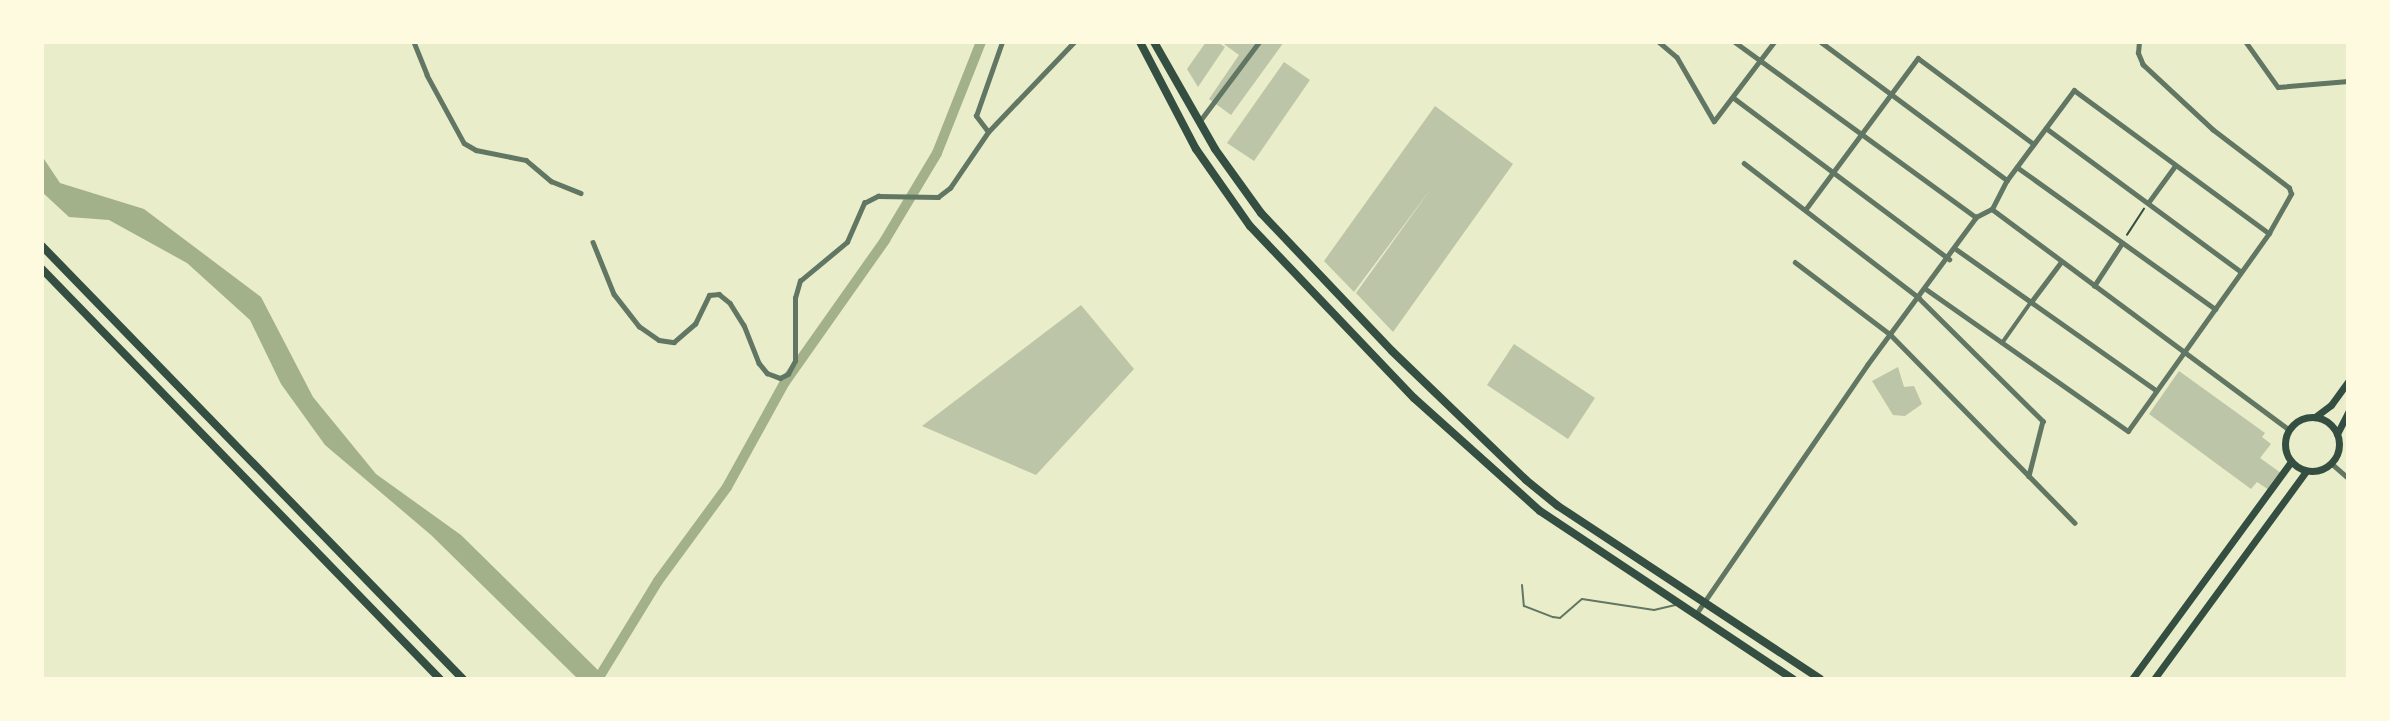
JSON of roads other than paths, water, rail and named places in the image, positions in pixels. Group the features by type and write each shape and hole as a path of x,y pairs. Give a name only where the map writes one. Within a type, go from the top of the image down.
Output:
{"main road":[{"path":"1140,42 1196,149 1228,197 1287,265 1406,389 1540,511 1793,679"},
{"path":"1154,42 1198,122 1247,195 1287,244 1526,480 1557,506 1820,679"},
{"path":"42,246 463,679"},
{"path":"42,269 440,679"},
{"path":"2306,471 2291,462 2284,446 2288,429 2300,419 2314,417 2331,405 2348,382"},
{"path":"2337,434 2348,412"},
{"path":"2154,679 2306,471 2331,463 2339,448 2337,434 2328,422 2314,417"},
{"path":"2132,679 2291,462"}],"street":[{"path":"414,42 427,75 464,143 476,150 526,160 551,181 581,193"},
{"path":"988,132 976,116 1002,42"},
{"path":"593,242 614,294 646,331 659,340 674,342 695,324 709,295 719,294 730,303 744,325 759,363 767,373 780,378 789,374 795,361 795,298 800,281 847,242 864,203 878,196 938,197 950,188 988,132 1074,42"},
{"path":"1198,122 1259,42"},
{"path":"1659,42 1677,57 1714,121 1734,98 1774,42"},
{"path":"1735,42 1976,217"},
{"path":"1821,42 2007,180"},
{"path":"1926,289 2128,432 2269,233 2291,194 2289,188 2213,130 2143,65 2138,53 2139,42"},
{"path":"2246,42 2278,87 2348,81"},
{"path":"1805,210 1918,58 2034,144"},
{"path":"1696,614 1867,365 1949,259 1976,217 1992,209 2007,180 2074,90 2269,233"},
{"path":"1734,98 1949,259"},
{"path":"2046,128 2241,272"},
{"path":"1744,163 1919,297 2043,422 2029,476"},
{"path":"2148,203 2175,166"},
{"path":"2017,167 2215,309"},
{"path":"1992,209 2288,429"},
{"path":"2094,286 2122,243"},
{"path":"1956,249 2156,390"},
{"path":"1795,262 1890,334 2075,523"},
{"path":"2002,344 2061,262"},
{"path":"2331,463 2348,478"}],"lane":[{"path":"1522,585 1524,606 1560,618 1582,599 1654,610 1667,610 1680,603"}],"waterway":[{"path":"598,679 658,581 727,487 785,382 885,240 937,153 981,42"}]}
